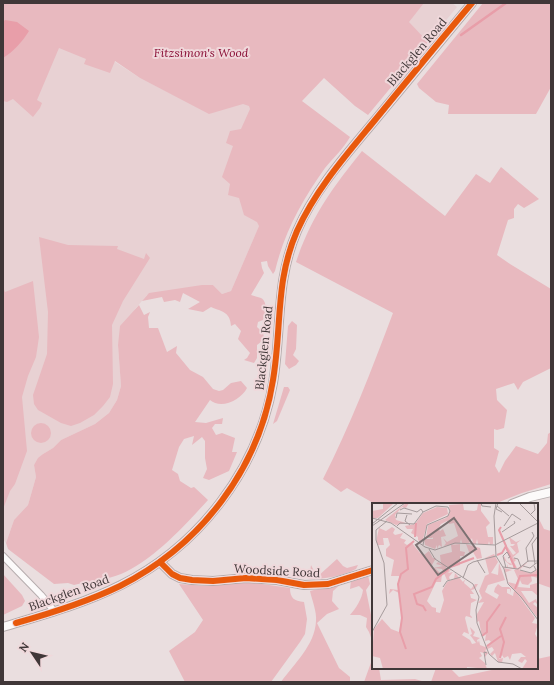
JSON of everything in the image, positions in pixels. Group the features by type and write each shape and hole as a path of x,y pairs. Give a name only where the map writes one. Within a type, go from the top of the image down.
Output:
{"street":[{"name":"Blackglen Road","path":"3,628 83,602 120,586 160,562 185,542 211,515 235,483 255,445 264,420 272,391 279,307 286,265 291,248 305,215 333,173 472,3"},
{"path":"515,503 530,497 551,492"},
{"path":"3,556 41,595 55,612"},
{"name":"Woodside Road","path":"160,562 172,574 180,578 192,580 213,581 246,578 277,580 304,585 328,584 372,570"}],"shaded area":[{"path":"424,3 452,3 457,7 428,42 408,22"},
{"path":"5,20 17,22 29,31 18,46 3,58 3,22"},
{"path":"45,20 87,44 140,78 203,110 268,91 263,217 231,291 222,294 213,285 147,295 135,309 118,345 121,386 117,400 109,413 95,424 61,440 53,448 43,454 34,465 36,477 28,505 14,520 6,543 3,539 3,76"}],"green space":[{"name":"Fitzsimon's Wood","path":"3,3 424,3 409,22 428,42 407,68 405,67 390,84 392,86 368,115 355,106 324,78 302,101 350,137 342,149 325,168 301,205 283,243 273,274 267,261 261,262 264,273 251,295 261,298 265,302 266,311 263,320 258,322 257,327 264,336 257,345 257,358 254,363 244,360 250,353 238,339 241,331 235,324 231,326 229,318 225,313 211,307 203,312 188,309 200,302 183,293 180,302 175,300 164,302 162,297 142,301 149,293 202,285 213,285 222,294 231,291 259,226 257,222 244,215 239,198 228,195 230,184 222,177 233,146 226,143 230,131 241,129 250,109 249,106 243,104 209,114 140,78 115,61 110,73 84,64 86,59 59,48 37,100 42,103 33,117 13,99 7,102 3,101"},
{"path":"483,3 551,3 551,87 536,114 448,114 449,105 436,102 419,88 417,84"},
{"path":"362,151 445,216 476,174 490,183 501,167 539,199 524,208 518,204 514,209 514,218 508,220 497,255 551,289 551,368 523,382 518,390 514,383 496,389 497,400 507,410 504,428 497,430 494,429 494,448 499,451 495,466 499,473 505,461 516,446 538,454 547,443 548,434 551,432 551,484 497,503 373,503 347,488 341,492 323,479 369,376 393,313 296,262 316,217 332,190"},
{"path":"39,237 68,245 118,246 117,249 144,259 146,253 150,258 123,301 112,325 113,384 110,397 94,415 71,426 61,423 38,410 34,404 33,395 47,354 48,312"},
{"path":"33,281 39,337 36,357 28,376 22,397 27,451 15,484 10,491 3,509 3,287 5,292"},
{"path":"139,305 144,315 150,312 148,317 149,328 158,328 167,352 177,346 176,353 190,370 203,377 213,389 219,391 223,390 231,383 241,381 247,388 236,400 225,404 215,403 210,400 195,422 206,423 223,418 222,424 215,424 212,428 216,435 222,433 235,438 232,452 237,452 229,471 209,480 203,478 207,469 205,458 205,441 202,437 192,445 194,436 184,439 179,447 172,470 178,474 180,481 191,488 194,487 208,500 168,542 133,568 116,576 74,585 68,583 54,584 8,549 6,543 14,520 28,505 36,477 34,465 38,458 53,448 61,440 95,424 109,413 117,400 121,386 118,345 120,326"},
{"path":"292,321 297,325 296,349 293,355 299,361 296,365 289,369 285,364 288,326"},
{"path":"284,387 288,387 290,390 277,421 273,424"},
{"path":"41,423 48,426 51,433 48,440 41,443 34,440 31,433 34,426"},
{"path":"538,518 544,529 551,531 551,588 538,583"},
{"path":"337,559 347,568 358,565 356,569 339,575 327,578 309,579 311,565 317,577"},
{"path":"3,574 22,595 25,601 22,606 3,615"},
{"path":"368,575 370,584 366,590 372,620 372,640 366,627 367,618 360,615 350,615 358,603 363,590 359,586 350,589 351,580"},
{"path":"237,580 251,580 255,583 290,588 293,598 304,602 307,619 305,634 271,682 185,682 169,651 195,632 203,620 179,584 208,586"},
{"path":"342,583 333,591 332,601 339,609 327,614 317,623 339,668 350,677 350,682 281,682 303,654 315,630 316,614 310,591"},
{"path":"551,656 551,682 431,682 436,669 451,669 459,677 496,669 538,669 538,659"},
{"path":"372,660 372,669 379,669 381,680 415,679 425,682 364,682"}],"waterway":[{"path":"461,35 506,3"}],"cycle path":[{"path":"16,623 95,597 120,586 149,569 176,549 200,526 222,501 240,473 255,444 266,413 276,360 280,304 285,268 297,231 313,201 343,159 472,3"},
{"path":"160,562 172,574 180,578 192,580 213,581 246,578 277,580 304,585 328,584 372,570"}]}
